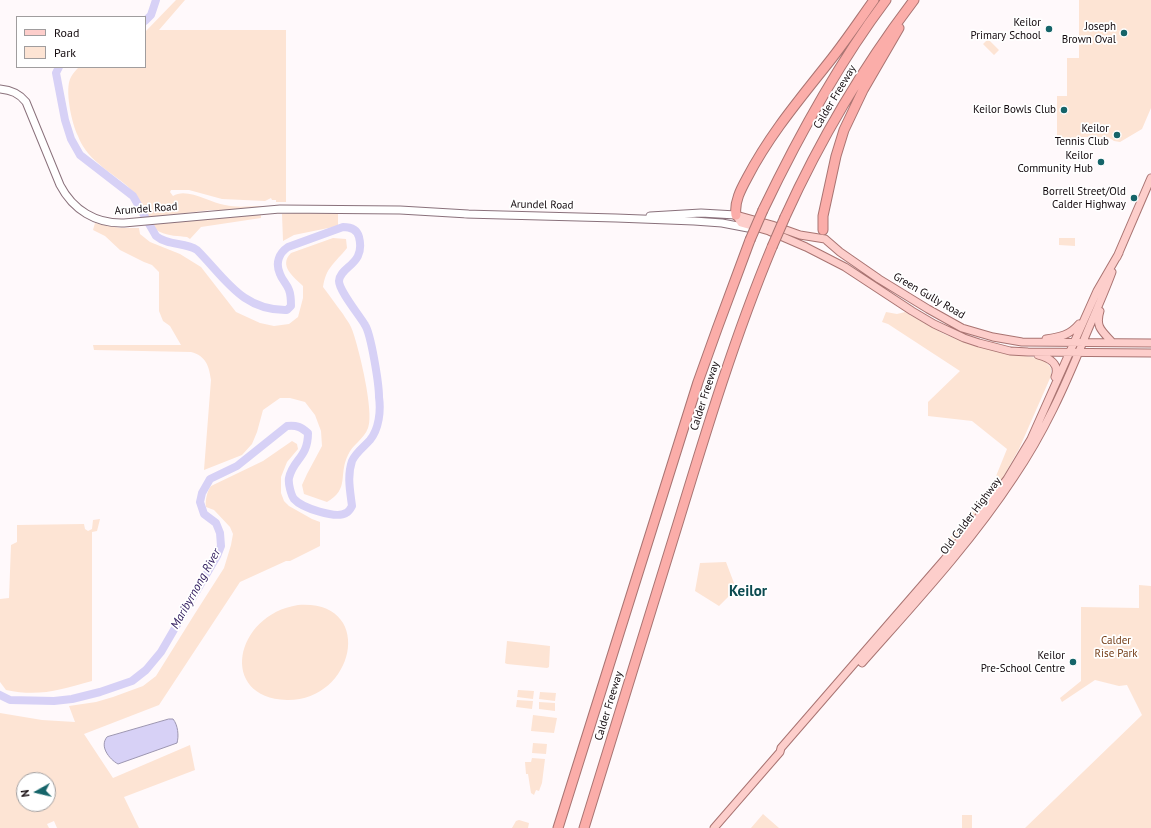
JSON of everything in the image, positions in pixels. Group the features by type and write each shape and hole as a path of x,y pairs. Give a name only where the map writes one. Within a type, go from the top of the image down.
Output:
{"highway":[{"path":"736,215 736,205 740,193 756,160 767,142 785,116 837,52 874,0"},
{"name":"Calder Freeway","path":"558,828 698,382 716,329 750,240 786,163 814,110 856,42 886,0"},
{"name":"Calder Freeway","path":"584,828 706,430 737,336 755,288 784,217 818,149 839,112 877,52 914,0"},
{"path":"824,235 823,216 836,156 844,130 867,84 917,0"}],"main road":[{"name":"Old Calder Highway","path":"714,828 780,752 785,751 947,559 989,513 1023,464 1056,404 1083,343 1151,178"},
{"name":"Green Gully Road","path":"736,215 800,235 824,235 840,252 879,279 928,310 962,328 1000,339 1022,342 1151,343"},
{"path":"736,215 741,223 770,231 792,241"},
{"path":"817,252 822,247 824,235"},
{"name":"Green Gully Road","path":"792,241 845,267 912,311 964,338 1010,351 1151,353"},
{"name":"Old Calder Highway","path":"947,559 1007,479 1031,439 1084,318 1097,291 1119,253"},
{"path":"1105,290 1098,317 1098,324 1102,332 1112,342"},
{"path":"1022,342 1064,336 1075,329 1084,318"},
{"path":"1019,351 1049,358 1054,363 1056,369 1055,376 1031,439"}],"street":[{"name":"Arundel Road","path":"0,89 13,91 26,102 60,185 68,199 80,211 90,217 106,222 124,223 274,210 345,210 386,214 468,214 616,218 710,222 742,226"},
{"name":"Arundel Road","path":"616,218 701,213 736,215"},
{"name":"Green Gully Road","path":"742,226 763,231 792,241"}],"green space":[{"path":"176,0 185,0 159,30 286,30 286,202 276,202 276,200 272,200 271,198 265,201 222,199 189,190 171,190 170,192 173,196 185,193 192,194 219,204 230,206 263,206 263,208 233,211 210,210 171,215 174,222 261,214 261,218 201,227 190,239 187,237 174,236 160,232 156,229 152,225 133,192 125,184 102,167 89,154 81,143 71,115 68,90 71,77 78,68 146,68 146,31"},
{"path":"1079,0 1151,0 1151,108 1142,129 1120,142 1114,141 1108,137 1079,137 1079,146 1057,146 1057,96 1067,96 1067,58 1079,58"},
{"path":"988,39 999,50 994,55 983,44"},
{"path":"338,213 338,226 294,235 283,241 282,214"},
{"path":"95,223 120,228 139,228 140,234 150,242 180,254 201,267 236,312 260,323 274,326 289,324 298,317 303,298 303,286 292,275 287,267 287,258 291,253 333,238 346,239 347,248 329,270 324,280 323,287 343,314 354,335 365,378 370,420 366,432 348,455 345,462 341,487 339,492 334,497 327,502 304,494 302,485 322,446 321,431 315,415 305,402 290,398 280,398 263,410 252,444 242,455 204,470 211,380 206,362 200,356 191,352 94,350 93,345 181,345 170,326 163,321 159,311 159,272 152,265 120,250 105,236 93,230"},
{"path":"1059,238 1075,238 1075,246 1059,245"},
{"path":"886,312 897,314 905,312 944,334 966,343 1000,352 1038,358 1045,361 1051,368 1051,376 1019,449 1002,479 954,545 947,548 944,545 992,486 1007,449 972,421 928,416 928,402 960,371 888,324 882,322"},
{"path":"292,441 297,444 298,449 287,462 281,477 281,493 284,501 289,506 320,522 320,546 290,561 286,561 240,582 159,705 84,734 113,778 190,745 195,770 124,797 139,828 57,828 54,821 47,824 49,828 0,828 0,713 42,720 75,722 69,706 96,702 113,697 143,686 156,676 224,568 231,545 233,534 230,527 214,510 206,507 207,496 211,486 263,461"},
{"path":"100,519 97,531 92,532 92,681 49,692 29,693 6,690 0,682 0,599 9,598 11,545 17,542 17,525 84,524 85,529 88,531 92,529 93,520"},
{"path":"726,562 737,591 719,606 695,591 700,563"},
{"name":"Calder Rise Park","path":"1139,585 1151,586 1151,828 1025,828 1142,715 1127,685 1119,686 1095,680 1062,702 1060,698 1081,681 1081,607 1139,608"},
{"path":"298,605 323,607 339,617 347,633 348,651 341,669 329,685 310,696 287,700 265,696 251,686 243,672 243,656 248,639 260,624 276,612"},
{"path":"507,641 550,646 549,667 505,663"},
{"path":"518,690 534,691 533,699 517,697"},
{"path":"540,692 556,693 555,701 539,699"},
{"path":"517,700 533,701 532,709 516,707"},
{"path":"539,702 555,703 555,711 539,709"},
{"path":"533,715 557,718 554,733 531,731"},
{"path":"533,743 547,744 546,754 532,753"},
{"path":"532,758 545,759 542,783 539,791 536,790 534,795 531,793 528,774 526,774 525,762 531,762"},
{"path":"763,814 779,828 751,828"},
{"path":"962,815 972,815 972,828 962,828"},
{"path":"519,820 529,823 528,828 512,828 516,821"}],"shaded area":[{"path":"173,719 177,727 177,743 118,764 108,756 104,744 107,737"}],"waterway":[{"name":"Maribyrnong River","path":"146,20 151,15 156,0"},
{"name":"Maribyrnong River","path":"0,695 10,700 54,701 72,699 100,692 132,681 146,670 161,652 217,556 221,546 220,533 216,523 204,514 200,502 202,493 210,479 237,466 287,426 296,426 308,433 306,448 294,466 289,478 289,486 294,499 304,506 319,512 335,515 346,513 352,506 349,478 350,467 356,455 373,436 379,414 379,391 372,348 367,330 342,291 339,281 340,276 352,264 359,254 360,246 357,232 351,228 343,227 288,247 282,252 278,266 290,294 291,306 287,310 271,309 246,299 226,282 197,250 166,241 156,236 133,196 80,155 71,139 65,120 56,73 58,68"}],"place":[{"name":"Keilor Primary School","path":"1049,29"},
{"name":"Joseph Brown Oval","path":"1124,33"},
{"name":"Keilor Bowls Club","path":"1064,110"},
{"name":"Keilor Tennis Club","path":"1117,135"},
{"name":"Keilor Community Hub","path":"1101,162"},
{"name":"Borrell Street/Old Calder Highway","path":"1134,198"},
{"name":"Keilor Pre-School Centre","path":"1073,662"}],"district":[{"name":"Keilor","path":"748,592"}]}
